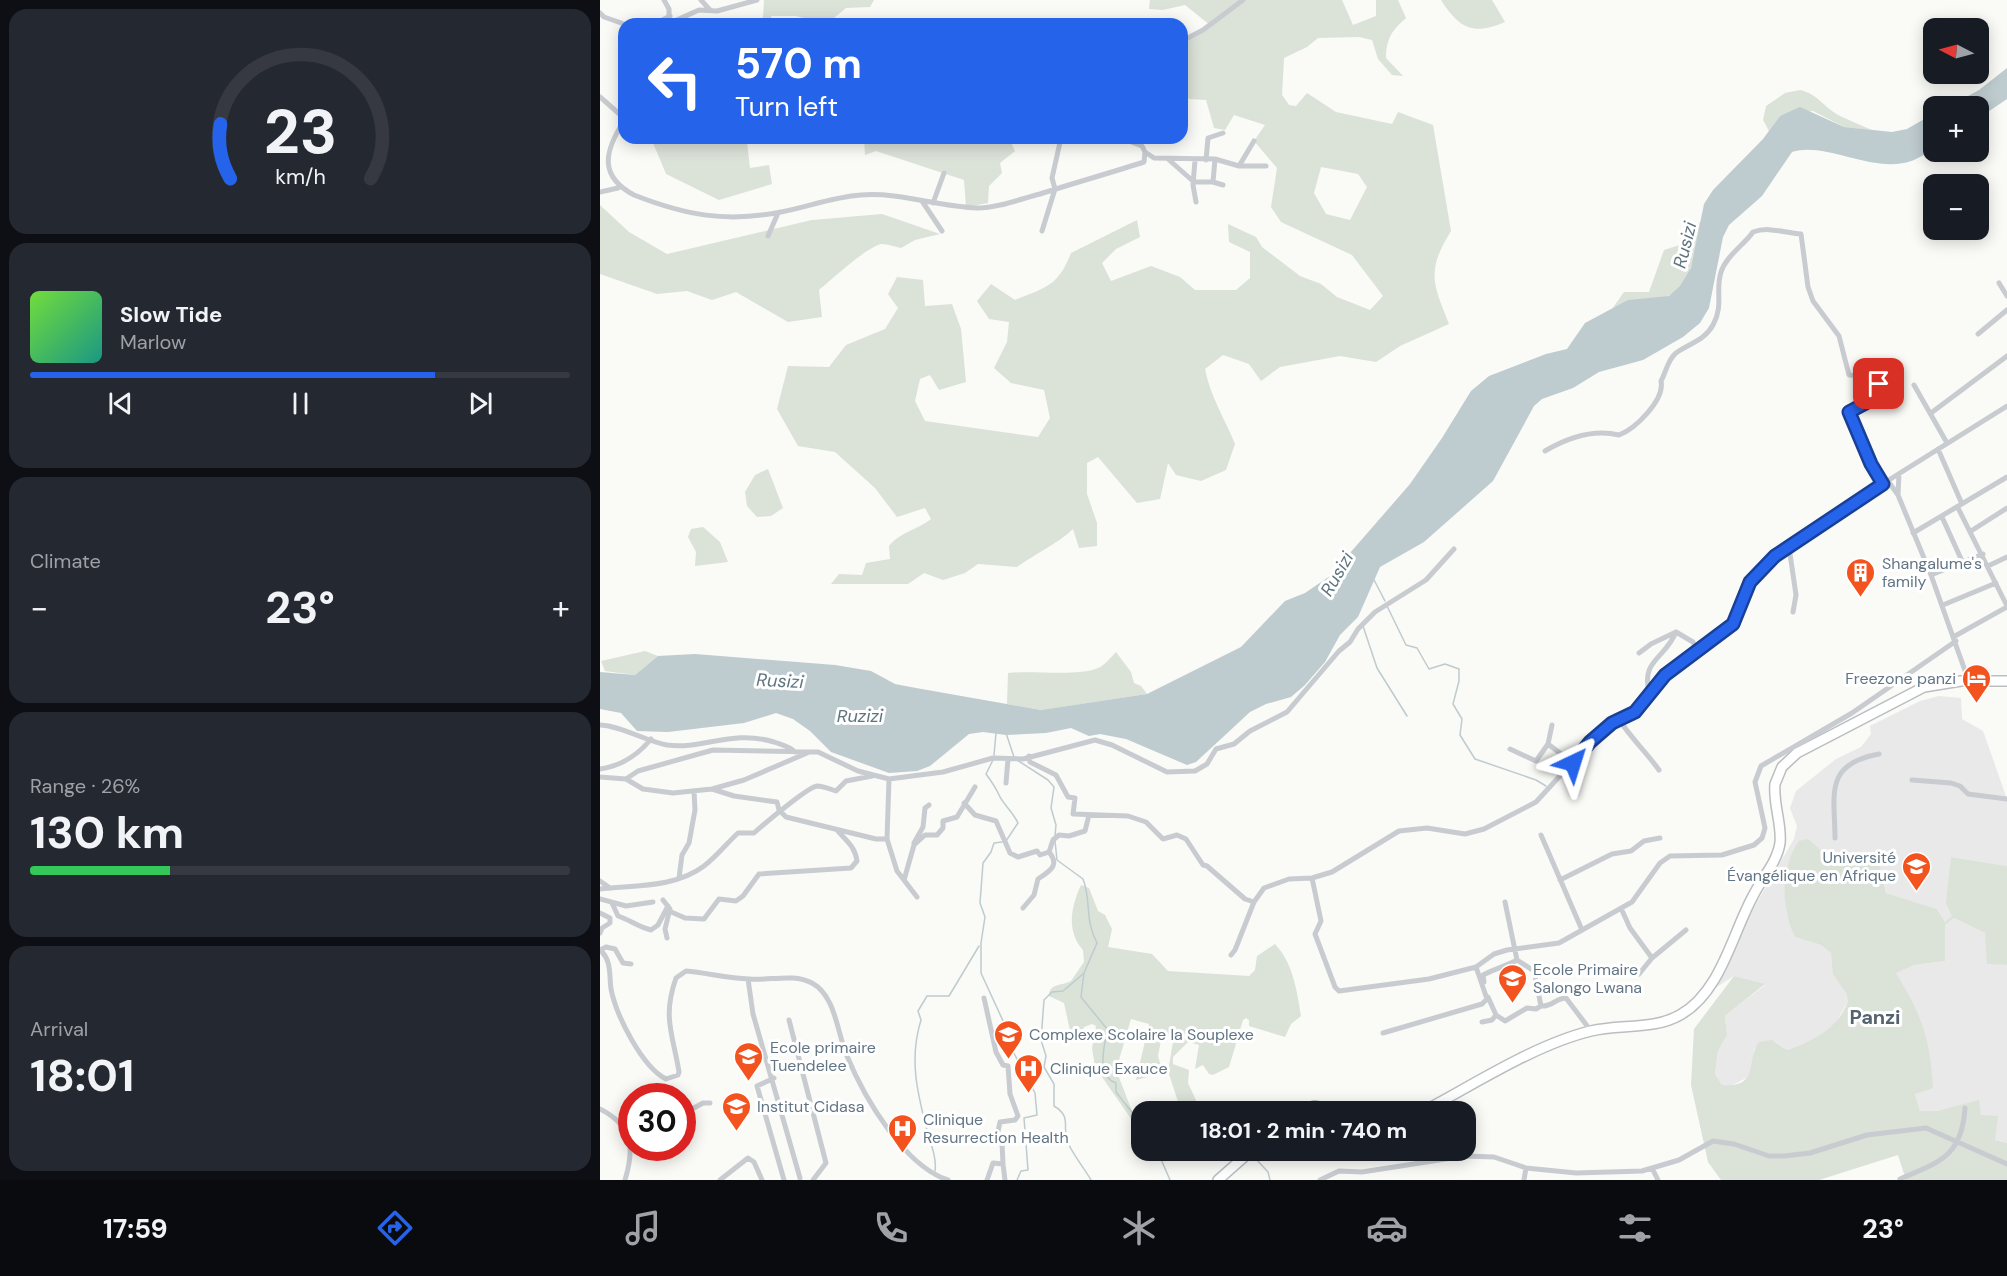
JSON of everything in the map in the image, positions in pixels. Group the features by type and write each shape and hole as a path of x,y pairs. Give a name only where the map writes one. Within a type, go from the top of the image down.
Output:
{"highway":[{"path":"1443,1101 1558,1042 1591,1031 1666,1021 1682,1014 1702,995 1713,980 1753,894 1775,857 1780,844 1775,784 1777,775 1788,761 1816,742 1924,687 2007,681"},
{"path":"1218,1180 1240,1161"}],"street":[{"path":"664,0 670,16 666,18"},
{"path":"701,0 710,10"},
{"path":"682,18 699,10 740,7 757,0"},
{"path":"1188,38 1203,30 1243,0"},
{"path":"600,13 604,17 618,22"},
{"path":"600,97 618,114"},
{"path":"618,129 607,147 605,158 606,176 618,188 651,201 710,218 778,213 856,195 899,195 933,203 980,208 1055,189 1144,162 1143,146 1138,144"},
{"path":"1206,160 1208,138 1223,133"},
{"path":"1239,166 1254,141"},
{"path":"1042,231 1055,189 1052,178 1060,144"},
{"path":"1145,152 1154,158 1215,159 1239,166 1266,166"},
{"path":"1168,159 1194,182 1213,182 1223,185"},
{"path":"1213,182 1215,159"},
{"path":"1195,160 1196,202"},
{"path":"933,203 944,173"},
{"path":"600,192 618,188"},
{"path":"922,201 942,231"},
{"path":"768,236 778,213"},
{"path":"1545,451 1573,438 1605,431 1619,435 1633,427 1656,403 1662,386 1661,381 1675,354 1706,336 1719,311 1721,295 1719,282 1725,265 1753,232 1776,229 1801,234 1808,287 1813,301 1839,336 1849,375 1873,377 1879,384 1877,397 1849,412 1871,464 1898,495 1943,605 1969,682"},
{"path":"1999,283 2007,296"},
{"path":"1978,334 2007,310"},
{"path":"1931,413 2007,356"},
{"path":"1914,385 1947,443"},
{"path":"1231,955 1258,894 1273,883 1289,879 1312,878 1332,872 1399,831 1427,828 1466,834 1484,829 1536,802 1590,742 1612,723 1635,712 1665,675 1698,653 1733,624 1750,582 1775,556 1886,482 2007,406"},
{"path":"1312,878 1321,921 1315,934 1335,987 1339,991 1430,979 1476,967 1494,954 1550,946 1621,908 1642,891 1660,863 1670,856 1722,855 1758,842 1765,828 1755,782 1761,766 1852,713 1955,638 2007,607 1960,506 1938,449"},
{"path":"1898,495 1899,474"},
{"path":"1912,533 2007,477"},
{"path":"1971,531 2007,508"},
{"path":"1942,517 1962,561"},
{"path":"1789,547 1796,595 1793,612"},
{"path":"626,779 638,771 702,752 810,752 824,754 873,776 889,779 943,771 993,758 1014,759 1066,750 1095,740 1112,745 1167,772 1201,770 1216,748 1234,744 1250,731 1287,712 1372,615 1426,580 1454,549"},
{"path":"1931,575 1983,554"},
{"path":"1988,566 2007,557"},
{"path":"1943,605 1996,583"},
{"path":"1676,633 1693,642 1698,653"},
{"path":"1639,653 1651,644 1676,633"},
{"path":"1649,692 1646,675 1648,668 1671,645 1676,633"},
{"path":"1620,721 1639,748 1647,753 1659,770"},
{"path":"600,725 610,725 620,731 675,745 730,737 756,738 789,747 795,752"},
{"path":"1509,749 1536,761 1548,744 1552,725"},
{"path":"600,769 618,766 643,749 651,739"},
{"path":"1548,744 1573,763"},
{"path":"600,777 626,779 649,791 673,793 712,789 773,770 810,752"},
{"path":"1835,838 1832,803 1836,781 1853,763 1879,754"},
{"path":"1029,756 1030,762 1056,775 1068,797 1075,798 1073,814 1128,816 1146,822 1163,839 1177,835 1186,839 1203,865 1245,899 1254,902"},
{"path":"1006,783 1014,759"},
{"path":"600,889 645,886 679,878 703,866 738,833 754,833 779,810 802,797 810,788 820,786 836,791 846,781 873,776"},
{"path":"889,779 887,839 897,871 918,897"},
{"path":"1912,780 1951,783 1960,786 1968,794 2007,799"},
{"path":"914,844 925,835 937,835 943,828 943,821 957,817 975,787"},
{"path":"712,789 734,796 777,802 779,810 786,817 837,830 887,839"},
{"path":"679,878 682,855 689,843 695,810 694,791"},
{"path":"964,803 975,815 996,821 1010,853 1018,857 1037,852 1040,855 1049,852"},
{"path":"904,880 914,844 923,827 925,808 929,805"},
{"path":"1049,852 1053,840 1059,835 1069,836 1085,831 1089,815"},
{"path":"663,900 669,908 685,918 704,919 719,899 736,900 743,896 759,874 798,869 851,868 857,861 856,854 852,845 837,830"},
{"path":"1541,835 1582,930"},
{"path":"1560,880 1611,854 1631,851 1644,841 1660,838"},
{"path":"1023,908 1034,895 1038,879 1047,875 1053,867 1052,856 1049,852"},
{"path":"600,881 609,888"},
{"path":"600,899 626,906 653,902"},
{"path":"1505,902 1517,960 1534,971 1541,1006"},
{"path":"612,903 618,916 629,920 637,927 651,930 658,925 669,908"},
{"path":"667,938 665,929 669,908"},
{"path":"1621,908 1630,928 1652,958"},
{"path":"600,913 610,918 610,923 602,928 600,933"},
{"path":"1639,974 1652,958 1686,930"},
{"path":"631,964 623,963 615,949 606,947 600,950 609,962 612,991 636,1047 650,1066 666,1079 680,1072 668,1026 676,978 686,971 748,980 800,979 822,991 827,997 847,1056 872,1106 918,1163 933,1175 948,1180"},
{"path":"1517,960 1483,975 1490,1005 1496,1015 1505,1021 1527,1008 1549,1006 1561,998 1566,998 1591,1031"},
{"path":"1383,1033 1482,1004 1487,999 1476,967"},
{"path":"748,980 753,1014 774,1078 800,1178"},
{"path":"984,998 996,1052 1003,1065 1008,1066 1010,1094 1018,1116 1015,1120 1000,1122 997,1136 1002,1143 1005,1180"},
{"path":"1482,1022 1492,1020 1496,1015"},
{"path":"789,1020 826,1163 813,1180"},
{"path":"774,1078 757,1086 784,1180"},
{"path":"696,1107 703,1103 710,1103"},
{"path":"1900,1179 1944,1159 1958,1143 1965,1108"},
{"path":"600,1109 618,1122"},
{"path":"1320,1180 1339,1171 1373,1171 1465,1156 1494,1157 1526,1168 1576,1173 1652,1168 1679,1160 1713,1141 1734,1144 1769,1156 1784,1156 1810,1153 1867,1135 1926,1128 1940,1132 1958,1143 2007,1164"},
{"path":"720,1180 748,1158 754,1162 762,1180"},
{"path":"625,1180 628,1161"},
{"path":"987,1180 993,1163 1003,1164"},
{"path":"1524,1180 1526,1168"},
{"path":"1652,1168 1658,1180"}],"shaded area":[{"path":"764,0 874,0 870,7 846,8 834,18 763,17"},
{"path":"1150,0 1342,0 1353,25 1376,16 1376,0 1398,0 1406,18 1391,35 1386,58 1403,76 1392,75 1378,59 1372,40 1359,37 1318,38 1307,47 1284,58 1282,95 1289,105 1296,106 1307,93 1336,112 1392,124 1398,112 1433,125 1451,231 1438,257 1435,278 1439,298 1449,324 1400,346 1376,362 1340,356 1280,367 1261,381 1249,364 1223,355 1205,369 1214,398 1235,444 1226,470 1201,481 1176,475 1168,463 1160,499 1137,503 1098,457 1087,463 1087,494 1097,523 1097,546 1079,548 1073,529 1060,540 1017,567 978,564 965,573 943,580 924,573 908,584 831,584 839,574 862,575 866,563 890,559 889,546 893,541 931,519 925,508 897,517 875,488 835,452 798,446 777,409 788,366 829,367 846,345 885,329 898,308 888,294 897,277 923,280 925,306 952,304 961,329 966,382 939,390 930,375 920,379 915,401 925,421 1038,437 1050,418 1044,390 1011,383 994,368 1007,342 1009,322 989,319 977,301 991,284 1015,300 1043,288 1056,279 1071,253 1137,220 1140,237 1116,249 1102,263 1111,281 1151,266 1180,277 1195,290 1236,290 1250,278 1250,252 1229,242 1228,224 1256,237 1262,247 1300,276 1321,284 1337,297 1370,310 1383,296 1352,255 1281,222 1271,207 1277,168 1254,141 1265,125 1234,115 1225,130 1214,128 1206,100 1188,98 1188,38 1210,25 1185,5 1163,10 1149,9","holes":["1321,167 1358,174 1367,187 1350,220 1326,214 1314,193"]},
{"path":"1441,0 1492,0 1505,22 1484,28 1468,27 1454,17"},
{"path":"1800,90 1811,94 1840,116 1872,130 1844,127 1813,111 1780,116 1769,131 1763,120 1766,106 1785,93"},
{"path":"654,144 747,144 750,168 769,165 772,184 719,200 666,174"},
{"path":"864,144 1012,144 1015,151 1000,163 1002,173 989,186 988,203 966,207 964,180 876,151 865,155"},
{"path":"600,205 629,232 667,254 812,220 882,214 940,234 915,240 901,248 882,244 868,250 819,290 822,317 788,322 736,292 712,300 687,291 657,294 600,274"},
{"path":"1701,220 1692,263 1683,284 1676,291 1661,298 1612,309 1624,292 1649,292 1664,250 1689,242"},
{"path":"768,469 783,508 771,516 757,517 747,506 745,492 755,475"},
{"path":"703,527 720,542 728,562 695,566 696,552 688,537 691,529"},
{"path":"645,651 658,656 635,675 605,671 601,661"},
{"path":"1116,652 1131,672 1134,683 1141,686 1147,694 1042,710 1007,704 1008,673 1089,671 1103,665"},
{"name":"Université Évangélique en Afrique","path":"1939,696 1961,698 1962,719 1983,731 2007,799 2007,866 1951,857 1952,917 1945,922 1937,909 1886,893 1881,866 1867,862 1843,865 1816,849 1813,843 1785,889 1786,911 1795,937 1821,945 1831,953 1834,974 1846,993 1848,1001 1835,1024 1822,1036 1787,1050 1776,1042 1754,1049 1753,1067 1746,1078 1731,1086 1722,1085 1715,1074 1718,1051 1727,1035 1725,1016 1765,985 1734,976 1715,988 1753,909 1794,839 1797,826 1790,808 1796,791 1836,759 1861,747 1871,734 1870,726 1920,701"},
{"path":"1808,839 1826,855 1841,864 1880,864 1886,893 1937,909 1945,922 1952,916 1946,903 1951,857 2007,866 2007,965 1987,964 1985,933 1954,918 1945,925 1945,961 1914,965 1896,973 1918,1015 1930,1055 1933,1088 1915,1094 1920,1111 1937,1111 1979,1100 1981,1115 1998,1116 1995,1140 2007,1143 2007,1180 1906,1180 1898,1155 1819,1180 1721,1180 1708,1162 1691,1085 1694,1029 1734,976 1765,984 1725,1016 1727,1035 1718,1051 1715,1074 1722,1085 1734,1085 1747,1077 1759,1042 1772,1040 1787,1050 1815,1038 1831,1027 1848,1001 1846,993 1833,974 1831,953 1821,945 1795,937 1787,914 1785,888 1788,863 1799,841"},
{"path":"1081,885 1089,888 1098,911 1105,915 1112,929 1108,947 1152,954 1168,971 1249,976 1255,970 1257,956 1275,944 1290,969 1301,1016 1291,1024 1285,1037 1249,1026 1249,1020 1246,1018 1243,1020 1229,1067 1213,1075 1209,1074 1203,1065 1195,1069 1199,1045 1188,1042 1173,1057 1173,1064 1189,1070 1188,1083 1196,1101 1178,1101 1168,1071 1174,1036 1162,1035 1158,1056 1163,1073 1136,1080 1149,1024 1131,1019 1116,1070 1131,1108 1131,1119 1095,1067 1092,1048 1096,1026 1092,1024 1084,1027 1079,1042 1072,1040 1064,1003 1049,996 1051,989 1071,981 1084,962 1083,950 1072,927 1075,902"},
{"path":"1954,918 1985,933 1988,963 2007,965 2007,1143 1995,1140 1981,1116 1979,1101 1937,1111 1920,1111 1915,1094 1896,972 1914,965 1944,961 1945,925"}],"water":[{"path":"2007,68 2007,99 1989,111 1989,96 1968,96"},
{"name":"Ruzizi","path":"1800,107 1844,127 1892,132 1907,129 1923,120 1923,154 1917,159 1899,164 1881,164 1825,152 1808,150 1792,152 1762,196 1729,225 1723,237 1709,308 1700,323 1683,337 1643,360 1599,372 1573,388 1542,399 1534,406 1493,481 1424,542 1380,567 1358,617 1340,635 1325,662 1305,685 1291,697 1266,704 1250,712 1196,762 1187,765 1126,739 1100,734 1089,736 1071,728 1046,733 1006,735 983,732 969,734 930,766 917,771 889,773 831,752 810,731 793,719 776,713 744,723 668,732 637,731 621,713 600,709 600,672 635,675 658,656 695,654 835,665 871,671 895,684 1041,710 1147,694 1241,647 1285,601 1305,593 1330,576 1410,484 1471,391 1489,376 1546,354 1567,349 1585,323 1628,300 1669,296 1680,286 1691,268 1704,204 1713,190 1763,139 1780,116"}],"waterway":[{"path":"1372,576 1385,601"},
{"path":"1387,606 1406,645 1417,648 1429,669 1445,664 1459,669 1459,681 1453,704 1462,719 1460,735 1475,759 1536,780 1546,786"},
{"path":"1363,626 1377,668 1407,716"},
{"path":"994,755 996,733"},
{"path":"1006,733 1014,757"},
{"path":"993,760 986,774 1018,823 1006,841"},
{"path":"1017,760 1048,780 1054,787 1051,808 1056,825 1055,836"},
{"path":"1055,841 1057,860 1083,879 1089,918 1097,943 1084,973 1081,997 1107,1029 1103,1052 1105,1074 1116,1083 1116,1092 1131,1111"},
{"path":"1002,842 994,843 983,863 980,903 985,917 981,943 981,973 1004,1023 1009,1044 1035,1093 1037,1115 1024,1118 1028,1170 1021,1171 1017,1180"},
{"path":"935,1171 934,1155 920,1102 916,1075 915,1048 921,1020 918,1011 927,996 949,996 979,946"},
{"path":"1083,974 1063,991 1052,992 1044,1000 1041,1040 1046,1056 1044,1067 1054,1084 1054,1106 1063,1114 1068,1143 1091,1180"},
{"path":"1162,1161 1170,1180"},
{"path":"1258,1161 1268,1172 1270,1180"}],"place":[{"name":"Shangalume's family","path":"1861,598"},
{"name":"Freezone panzi","path":"1977,704"},
{"name":"Université Évangélique en Afrique","path":"1917,892"},
{"name":"Ecole Primaire Salongo Lwana","path":"1512,1004"},
{"name":"Complexe Scolaire la Souplexe","path":"1008,1060"},
{"name":"Ecole primaire Tuendelee","path":"749,1082"},
{"name":"Clinique Exauce","path":"1029,1094"},
{"name":"Institut Cidasa","path":"736,1132"},
{"name":"Clinique Resurrection Health","path":"902,1154"}],"district":[{"name":"Panzi","path":"1875,1017"}],"route":[{"path":"1573,763 1590,742 1612,723 1635,712 1665,675 1698,653 1733,624 1750,582 1775,556 1883,484 1871,464 1849,412 1877,397 1880,390 1879,384"}],"water label":[{"name":"Rusizi","path":"1685,245"},
{"name":"Rusizi","path":"1337,574"},
{"name":"Rusizi","path":"780,681"}]}
